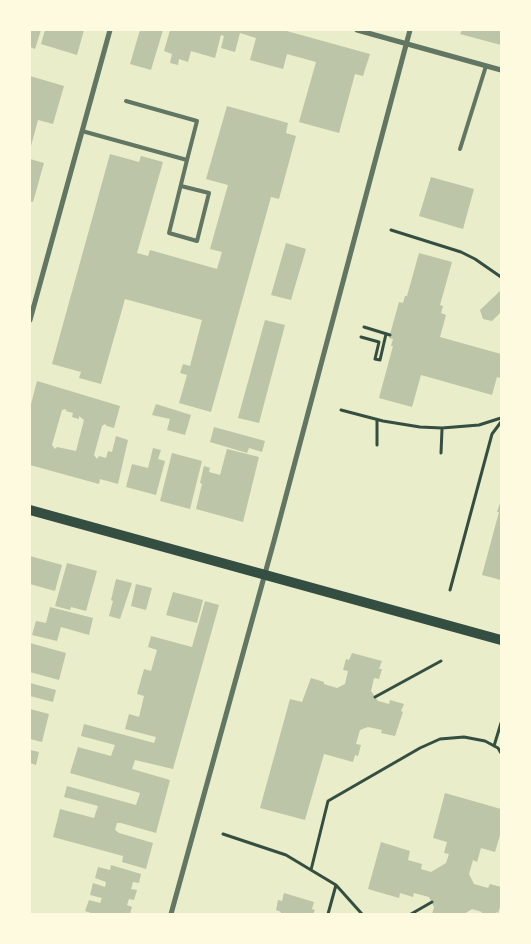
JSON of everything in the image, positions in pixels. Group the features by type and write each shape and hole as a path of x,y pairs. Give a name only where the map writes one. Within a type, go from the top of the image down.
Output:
{"main road":[{"path":"30,510 501,640"}],"street":[{"path":"30,320 110,30"},
{"path":"357,30 501,70"},
{"path":"170,914 265,575 410,30"}],"lane":[{"path":"460,149 486,66"},
{"path":"126,101 197,121 169,233 197,241 209,193 181,186"},
{"path":"82,131 187,160"}],"path":[{"path":"391,230 461,252 501,277"},
{"path":"361,337 378,342 375,359 380,360 388,334 364,327"},
{"path":"341,410 377,420 420,427 442,428 479,425 501,418"},
{"path":"377,420 377,446"},
{"path":"450,590 492,434 501,422"},
{"path":"441,453 442,428"},
{"path":"375,697 441,661"},
{"path":"494,746 501,723"},
{"path":"311,870 328,800 420,748 440,739 464,738 485,741 501,753"},
{"path":"223,834 286,855 336,885 362,914"},
{"path":"328,914 336,885"},
{"path":"411,914 432,902"}],"building":[{"path":"30,30 41,30 35,49 30,47"},
{"path":"45,30 84,30 77,55 41,44"},
{"path":"140,30 163,30 151,70 130,64"},
{"path":"170,30 283,30 370,54 363,76 355,74 339,133 299,122 316,62 287,54 283,69 250,60 256,38 240,33 235,52 221,48 224,36 221,35 215,58 191,51 188,62 179,59 178,65 170,63 172,54 164,51"},
{"path":"462,30 501,30 501,45 460,34"},
{"path":"30,76 64,86 53,124 38,120 31,146"},
{"path":"227,106 288,123 286,133 296,136 279,199 271,197 211,412 179,403 187,375 180,373 183,364 190,366 202,320 125,299 101,384 79,378 81,372 52,364 110,154 139,162 141,156 163,162 137,253 148,256 150,250 217,269 222,252 210,249 228,185 206,179"},
{"path":"30,159 44,163 33,202 30,201"},
{"path":"431,177 474,189 463,229 419,216"},
{"path":"286,243 306,249 291,300 271,295"},
{"path":"419,253 452,262 440,305 443,306 441,313 446,315 440,337 501,354 501,378 497,377 492,395 421,375 412,407 379,398 393,346 391,346 393,339 389,338 399,302 403,303 405,296 407,296"},
{"path":"500,291 501,312 492,321 483,319 480,310"},
{"path":"265,320 285,325 259,423 238,418"},
{"path":"37,381 120,406 114,428 105,424 102,426 94,455 97,459 99,456 106,458 108,451 112,452 116,436 128,440 118,484 100,479 99,484 30,465 30,408","holes":["66,409 66,411 73,413 72,417 79,419 79,416 84,420 76,451 57,447 55,449 52,445 62,410"]},
{"path":"156,404 191,415 185,435 167,430 170,419 152,415"},
{"path":"214,427 265,441 262,452 249,448 247,453 210,442"},
{"path":"153,448 161,450 158,459 165,461 156,495 126,487 132,464 148,468"},
{"path":"227,449 259,457 243,522 196,509 204,466 210,468 209,472 220,475"},
{"path":"172,453 202,461 190,509 160,501"},
{"path":"501,500 501,580 482,575"},
{"path":"30,556 62,565 55,591 30,584"},
{"path":"67,563 97,571 86,611 71,607 70,610 55,606"},
{"path":"116,579 132,583 120,619 109,616"},
{"path":"136,584 152,588 146,610 131,606"},
{"path":"173,592 203,600 197,623 166,615"},
{"path":"205,601 219,605 173,769 135,760 132,769 170,780 156,833 121,823 117,823 115,830 119,833 153,843 146,869 122,862 123,856 53,837 60,809 94,818 98,806 64,797 67,786 136,805 140,793 70,773 78,747 111,756 115,745 81,736 84,724 154,743 156,737 125,729 129,714 139,717 144,696 137,694 144,669 151,671 157,650 148,647 151,636 192,647"},
{"path":"50,607 93,618 89,635 61,627 57,641 32,635 36,621 46,623"},
{"path":"30,643 66,653 59,680 30,672"},
{"path":"352,653 382,661 379,669 382,669 379,679 374,678 371,691 378,701 389,704 390,700 404,704 395,736 381,733 382,730 368,727 360,730 356,744 361,745 358,756 355,755 353,762 324,754 305,820 260,808 290,699 302,702 311,678 337,688 345,684 348,671 343,670 346,659 349,660"},
{"path":"30,683 56,690 53,702 30,696"},
{"path":"30,709 49,714 42,742 30,739"},
{"path":"30,750 39,752 36,765 30,763"},
{"path":"445,793 501,809 501,832 495,852 481,848 477,862 473,860 469,874 474,884 488,888 490,884 501,887 501,904 496,914 481,914 482,912 472,909 464,914 432,914 434,907 429,897 414,893 413,897 400,893 399,898 368,889 381,842 410,851 408,860 422,864 421,869 431,872 446,863 449,854 444,853 447,842 433,838"},
{"path":"111,865 141,874 139,883 133,882 131,889 137,890 134,900 129,899 127,905 132,907 130,914 94,914 85,911 89,900 100,903 102,898 90,895 93,883 105,887 106,882 95,878 98,867 110,870"},
{"path":"284,893 314,902 312,909 315,910 313,914 280,914 281,912 276,910 278,900 282,901"}]}
